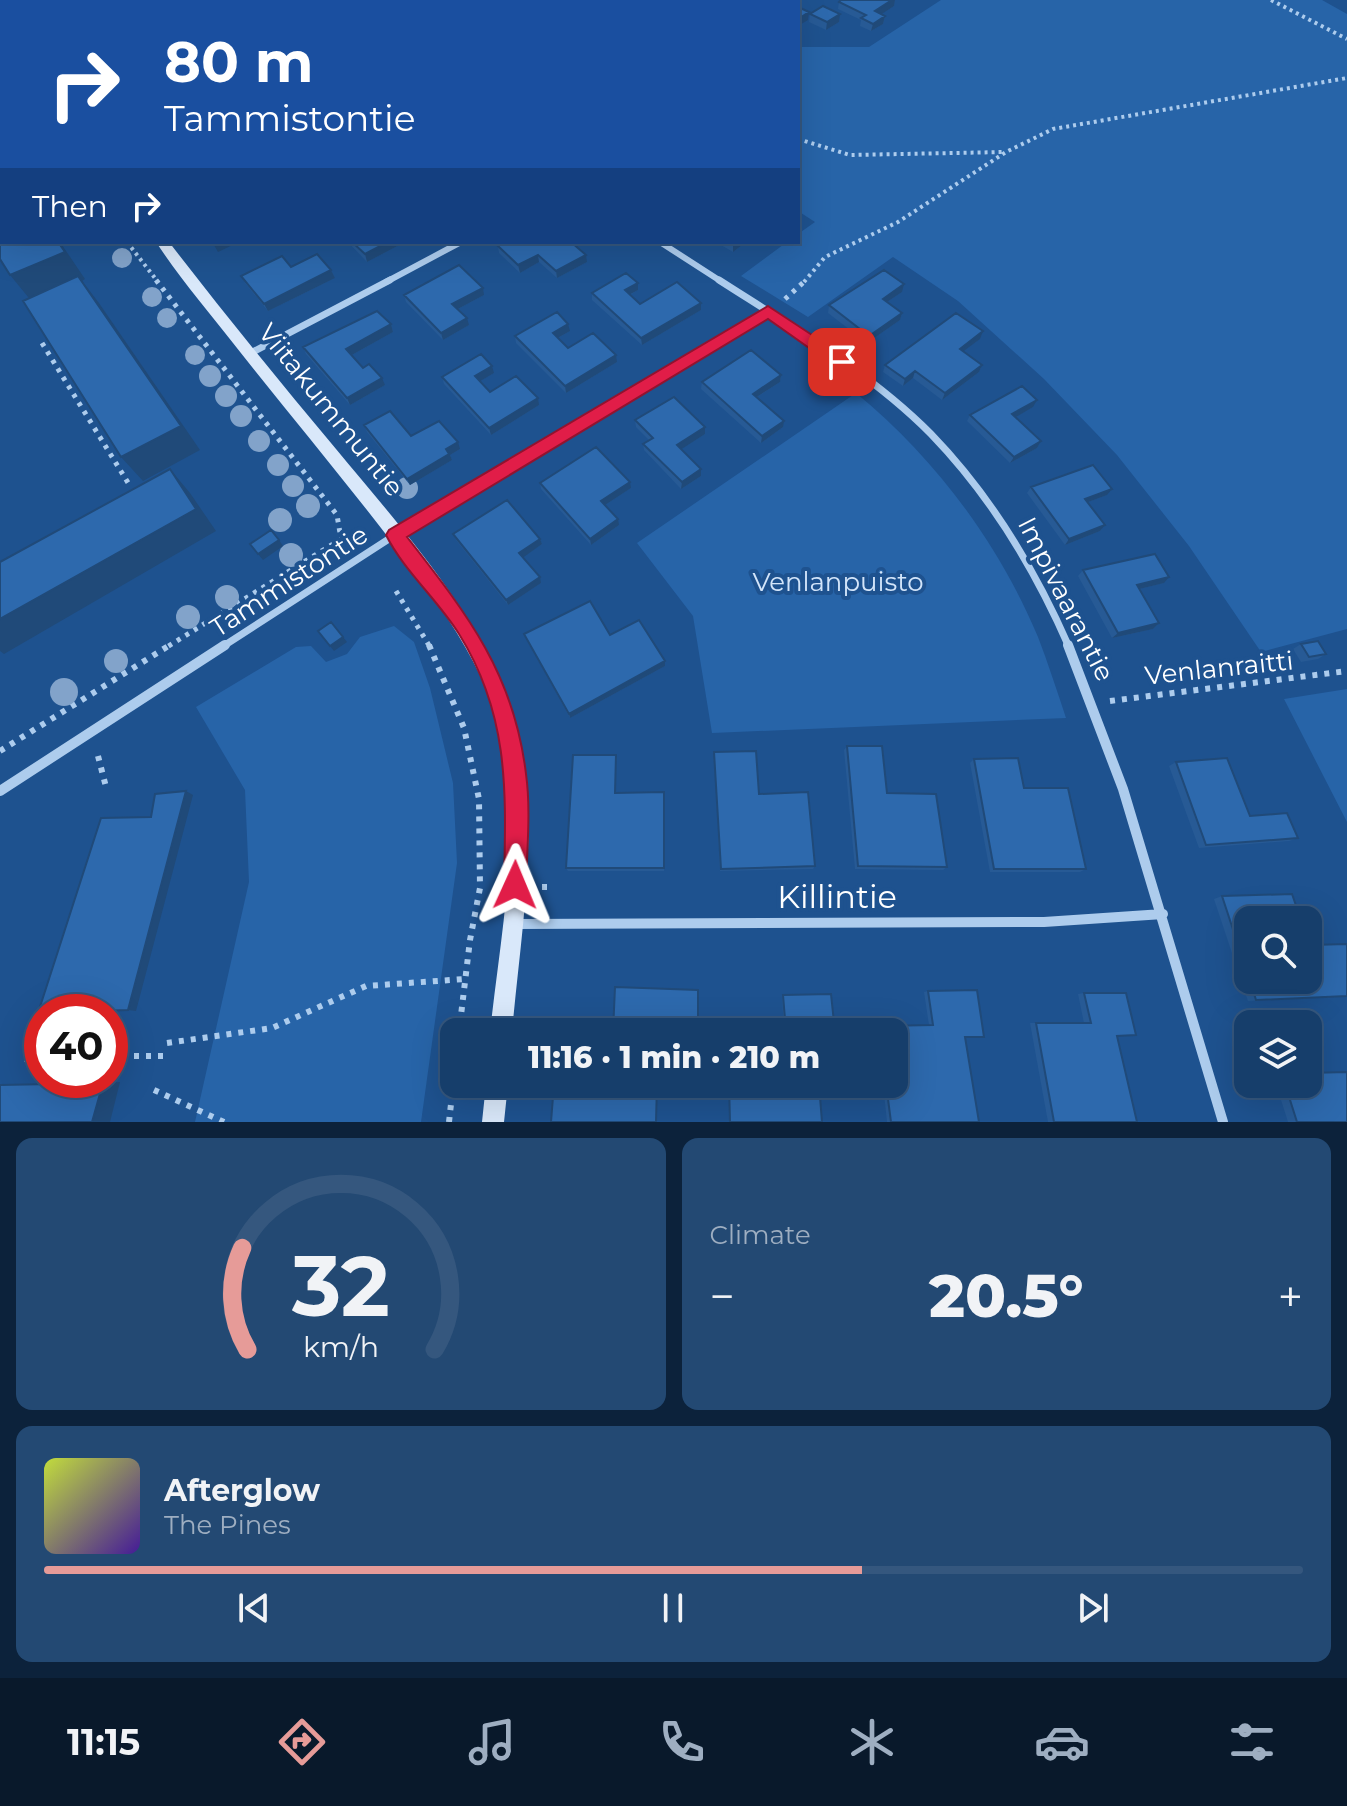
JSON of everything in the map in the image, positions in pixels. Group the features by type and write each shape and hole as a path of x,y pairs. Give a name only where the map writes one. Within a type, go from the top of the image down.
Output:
{"street":[{"name":"Viitakummuntie","path":"164,244 466,628 487,670 506,719 516,776 515,885 502,1018"},
{"path":"249,354 457,244"},
{"name":"Impivaarantie","path":"663,244 768,311 886,395 928,432 984,495 1046,596 1095,702 1163,914 1223,1122"},
{"name":"Tammistontie","path":"0,791 395,535 768,311"},
{"name":"Killintie","path":"510,924 1044,922 1163,914"},
{"path":"493,1122 496,1098"}],"path":[{"path":"1271,0 1347,39"},
{"path":"768,311 795,292 825,257 898,222 1006,152 1053,129 1347,78"},
{"path":"800,140 850,155 1006,152"},
{"path":"0,751 341,539 337,515 129,244"},
{"path":"42,343 130,486"},
{"path":"396,591 428,640 448,679 466,728 480,793 481,883 461,1018"},
{"name":"Venlanraitti","path":"1095,702 1318,677 1347,671"},
{"path":"98,756 106,787"},
{"path":"167,1043 272,1028 366,986 465,979"},
{"path":"128,1056 163,1056"},
{"path":"154,1090 224,1122"},
{"path":"449,1122 452,1098"}],"green space":[{"path":"941,0 1322,0 1347,14 1347,629 1261,652 1189,546 1117,455 1044,379 958,301 893,257 808,317 741,276 784,244 800,244 800,233 815,222 800,212 800,47 869,47"},
{"name":"Venlanpuisto","path":"856,393 912,445 984,535 1038,637 1066,718 712,733 693,616 637,543"},
{"path":"394,626 414,642 430,688 453,783 457,863 421,1122 195,1122 249,882 245,790 196,707 296,647 311,646 326,662 347,654 360,637"},
{"path":"1347,689 1347,822 1284,699"}],"building":[{"path":"892,0 875,11 885,16 873,24 861,18 866,15 839,2"},
{"path":"823,6 840,14 827,22 810,14"},
{"path":"800,8 809,12 800,18"},
{"path":"0,244 59,244 65,252 10,275 0,259"},
{"path":"354,244 384,244 365,254"},
{"path":"573,244 586,255 556,271 538,255 518,265 498,246"},
{"path":"317,254 331,270 264,304 241,276 282,256 291,267"},
{"path":"459,265 483,288 452,304 467,318 441,333 404,295"},
{"path":"884,270 904,284 883,299 902,313 869,336 829,305"},
{"path":"626,273 638,283 625,290 640,304 677,282 701,303 641,338 592,293"},
{"path":"78,276 181,426 121,457 23,301"},
{"path":"377,311 391,324 346,349 363,368 369,364 382,378 347,398 303,347"},
{"path":"557,312 568,324 553,333 568,348 593,333 616,355 565,386 515,336"},
{"path":"956,313 983,331 960,349 982,365 945,393 915,371 905,379 885,365"},
{"path":"751,350 781,375 753,394 784,421 762,436 702,382"},
{"path":"481,354 492,366 475,376 490,392 516,376 538,398 489,428 442,377"},
{"path":"1022,386 1037,400 1012,414 1041,441 1014,457 970,415"},
{"path":"674,397 705,427 677,445 701,469 682,482 643,444 653,438 635,420"},
{"path":"390,411 411,436 439,421 458,442 446,449 449,454 407,479 364,425"},
{"path":"596,447 630,482 601,501 618,519 590,539 540,483"},
{"path":"1093,465 1112,489 1085,499 1105,525 1069,539 1031,487"},
{"path":"170,469 196,509 0,619 0,562"},
{"path":"507,500 540,539 519,553 540,577 506,600 453,534"},
{"path":"271,530 279,540 258,554 250,544"},
{"path":"1155,554 1169,577 1137,585 1159,623 1118,633 1083,570"},
{"path":"590,601 610,635 639,620 665,661 569,714 524,634"},
{"path":"331,622 343,637 330,646 318,631"},
{"path":"1318,641 1326,654 1309,657 1301,644"},
{"path":"847,746 882,746 887,793 936,794 947,867 858,866"},
{"path":"756,751 759,794 808,792 815,866 721,869 714,752"},
{"path":"573,755 616,755 615,793 664,792 664,868 566,868"},
{"path":"1018,758 1024,788 1068,788 1086,869 994,869 974,759"},
{"path":"1227,758 1250,816 1287,813 1298,838 1206,845 1176,762"},
{"path":"186,791 128,1010 128,994 44,994 101,818 151,817 155,794"},
{"path":"1292,894 1296,906 1234,906 1234,932 1222,896"},
{"path":"1347,944 1347,996 1256,1000 1254,994 1322,994 1322,945"},
{"path":"615,987 698,990 698,1018 614,1018"},
{"path":"977,990 984,1037 965,1037 979,1122 891,1122 888,1098 908,1098 908,1025 933,1025 928,991"},
{"path":"1084,993 1126,993 1136,1035 1117,1036 1137,1122 1054,1122 1036,1023 1091,1023"},
{"path":"831,994 834,1018 785,1018 783,995"},
{"path":"1347,1072 1347,1122 1297,1122 1289,1098 1322,1098 1322,1073"},
{"path":"0,1085 24,1085 24,1098 99,1098 92,1122 0,1122"},
{"path":"553,1098 657,1098 656,1122 551,1122"},
{"path":"729,1098 820,1098 822,1122 730,1122"}],"route":[{"path":"515,885 516,776 506,719 466,628 395,535 768,311 842,362"}]}
